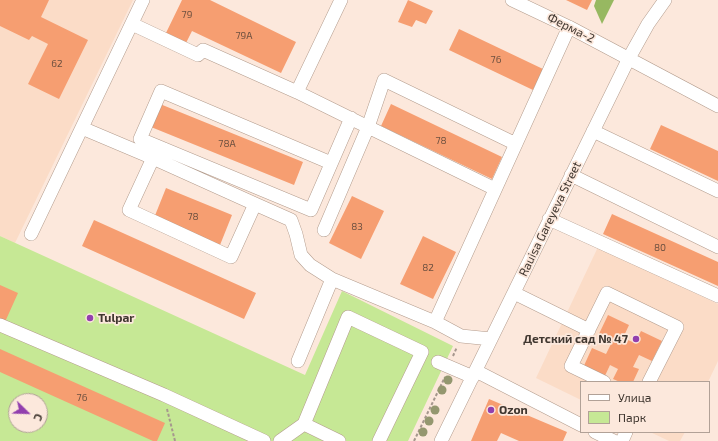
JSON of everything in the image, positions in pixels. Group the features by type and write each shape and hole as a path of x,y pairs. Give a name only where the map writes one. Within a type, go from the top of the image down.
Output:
{"street":[{"path":"31,234 143,0"},
{"path":"297,92 341,0"},
{"name":"Ферма-2","path":"512,0 569,27 718,106"},
{"name":"Rauisa Gareyeva Street","path":"441,441 629,58 648,24 665,0"},
{"path":"132,24 198,55 203,50 297,92 495,189"},
{"path":"435,322 569,27"},
{"path":"324,230 368,127 384,80 516,144"},
{"path":"331,163 161,91 140,139 311,210 351,118"},
{"path":"82,128 291,220 301,255 310,265 332,279 435,322 461,336 491,339"},
{"path":"593,131 718,191"},
{"path":"153,158 129,210 231,257 255,204"},
{"path":"571,175 718,247"},
{"path":"549,219 718,296"},
{"path":"298,361 332,279"},
{"path":"514,293 589,330"},
{"path":"602,381 571,366 607,293 676,327 650,381"},
{"path":"280,441 304,424 348,317 422,352 379,441"},
{"path":"0,325 164,395 264,441"},
{"path":"444,365 475,374 580,425"},
{"path":"304,424 340,441"},
{"path":"597,433 614,441"}],"path":[{"path":"414,441 444,365 461,336"},
{"path":"164,395 175,441"}],"shaded area":[{"path":"0,0 133,0 15,243 0,236"},
{"name":"Детский сад № 47","path":"598,247 718,304 718,361 708,381 580,381 580,400 536,378"},
{"path":"652,433 684,433 680,441 669,441"}],"green space":[{"path":"596,0 614,0 602,24 594,6"},
{"name":"Tulpar","path":"0,236 305,375 342,291 453,346 408,441 0,441"}],"building":[{"path":"0,0 49,0 41,17 88,40 59,99 28,84 48,44 32,36 29,40 0,26"},
{"path":"182,0 210,0 296,42 281,73 192,31 185,45 165,35"},
{"path":"408,0 433,11 426,24 416,20 412,27 398,22"},
{"path":"566,0 592,0 587,10"},
{"path":"459,29 543,69 533,90 449,50"},
{"path":"160,104 303,162 294,185 151,127"},
{"path":"391,104 502,157 492,179 381,126"},
{"path":"661,125 718,151 718,181 650,149"},
{"path":"166,188 232,215 220,245 154,218"},
{"path":"352,196 384,211 361,259 329,243"},
{"path":"612,214 718,262 718,286 603,234"},
{"path":"94,220 256,293 244,319 82,246"},
{"path":"423,236 456,252 433,299 400,284"},
{"path":"0,285 18,293 5,322 0,320"},
{"path":"608,315 629,325 623,338 635,343 641,331 662,341 652,361 639,355 633,367 639,369 633,381 618,381 613,379 618,369 610,365 603,380 582,370 592,348 606,354 612,342 598,336"},
{"path":"0,349 165,423 157,441 153,441 0,372"},
{"path":"489,399 567,432 563,441 519,441 501,433 497,441 471,441"}],"place":[{"name":"Tulpar","path":"90,318"},
{"name":"Детский сад № 47","path":"636,339"},
{"name":"Ozon","path":"491,410"}]}
